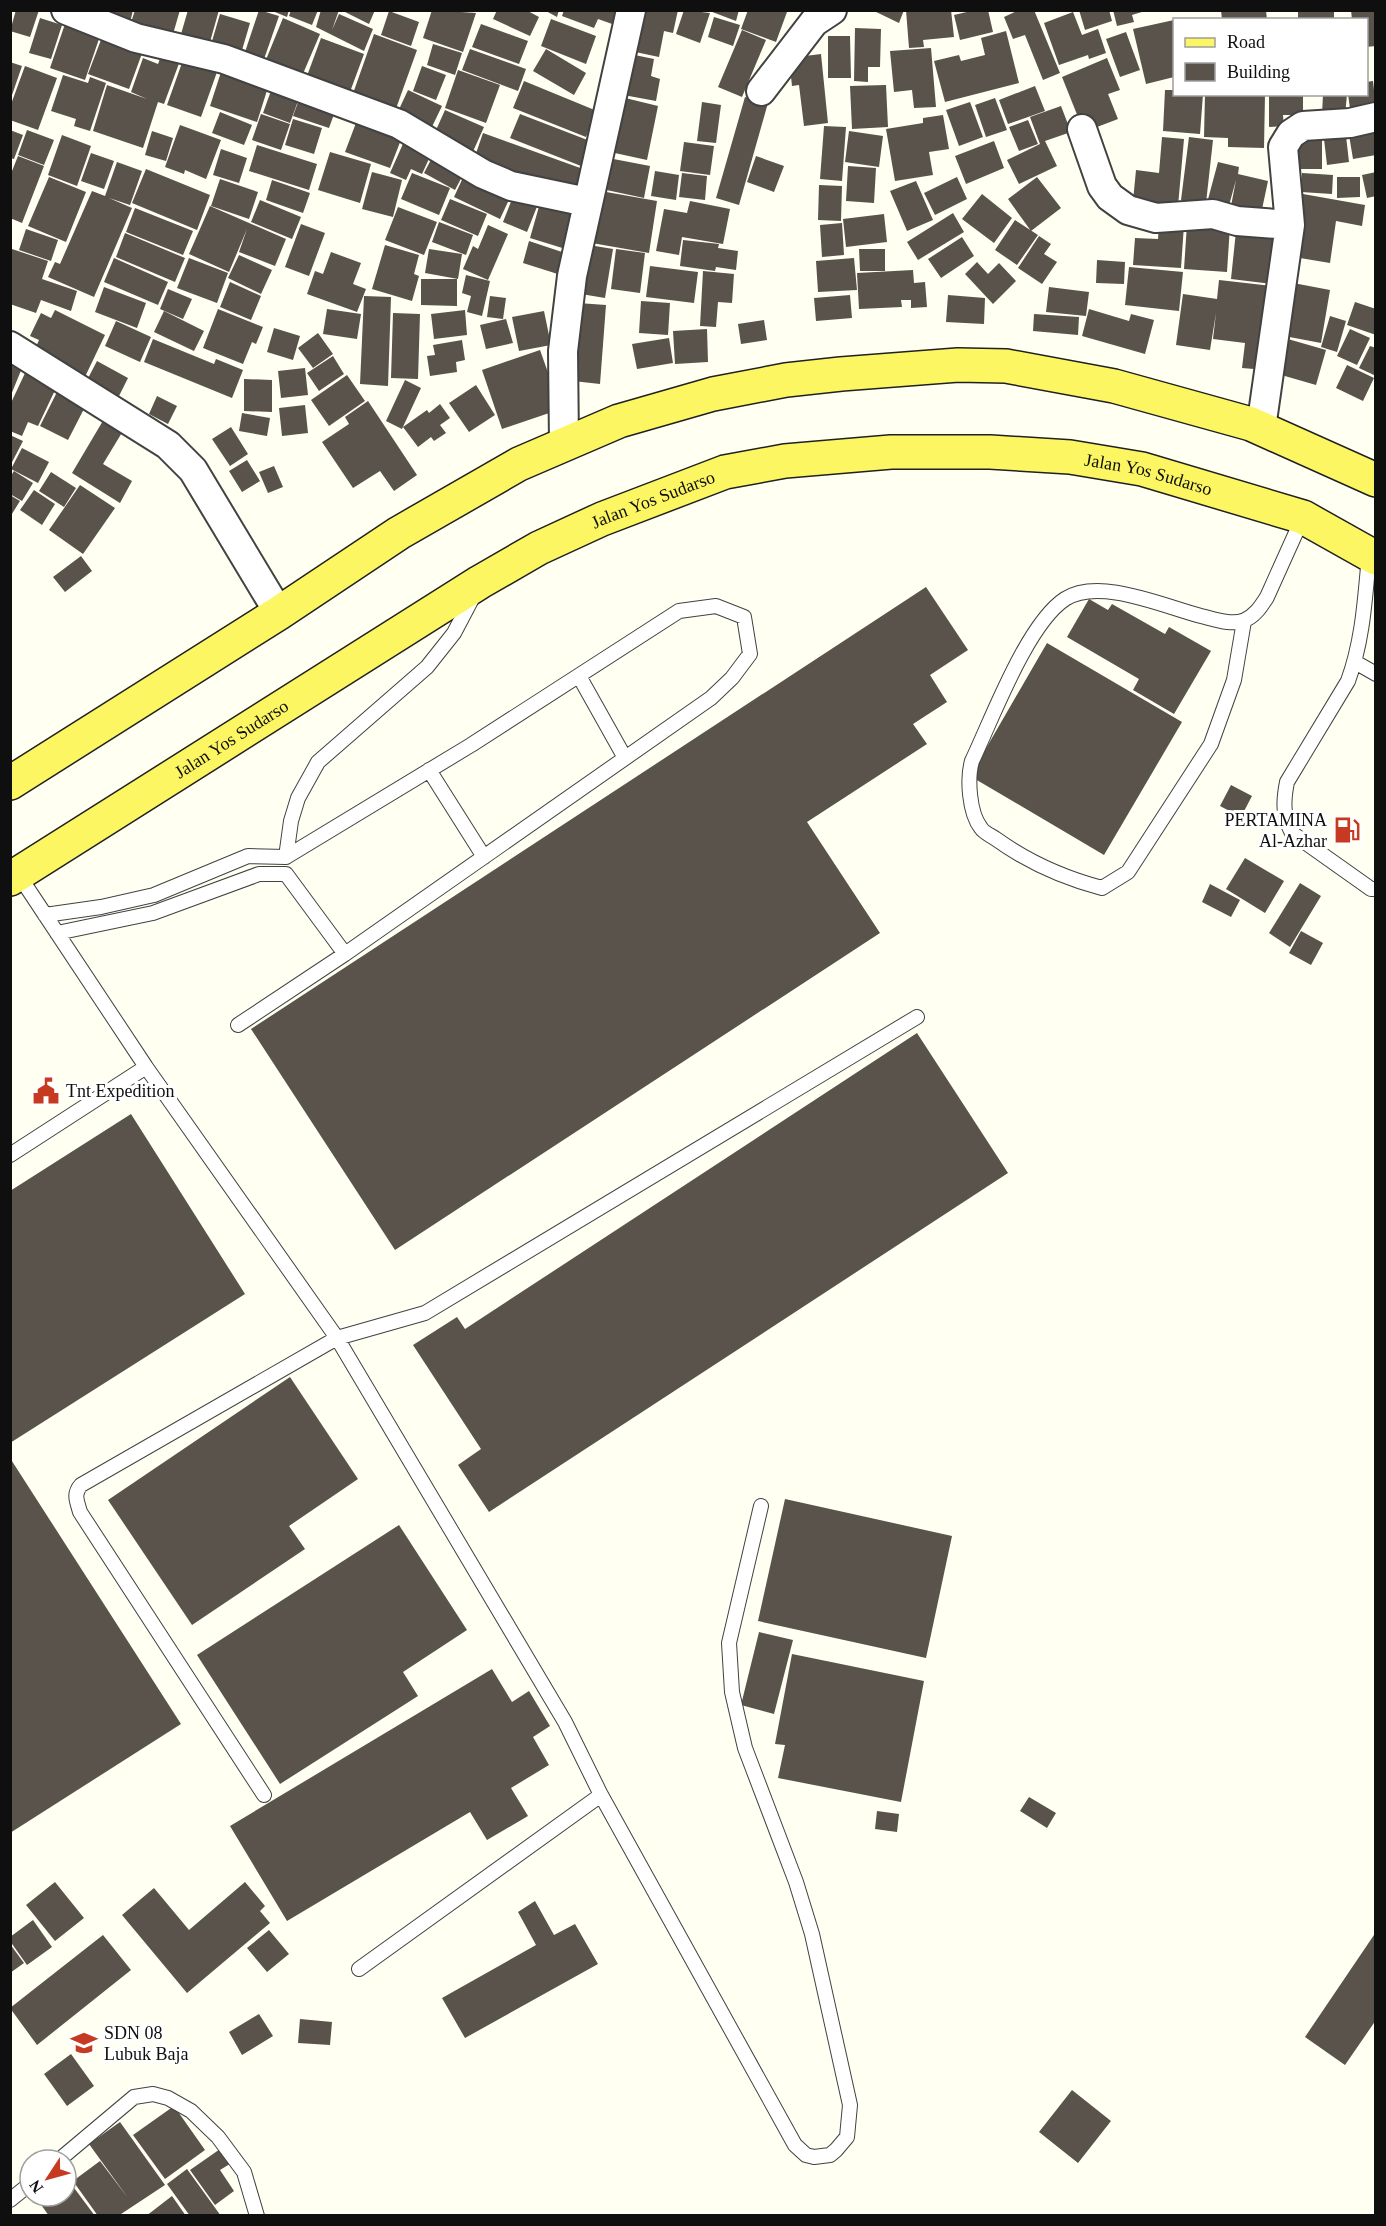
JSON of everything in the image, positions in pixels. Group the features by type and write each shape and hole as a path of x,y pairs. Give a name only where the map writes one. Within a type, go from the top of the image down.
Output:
{"main road":[{"path":"10,783 279,613 399,533 519,464 629,418 723,392 830,375 958,365 1016,367 1114,386 1262,428 1376,480"},
{"name":"Jalan Yos Sudarso","path":"14,877 480,582 539,548 602,519 725,472 785,461 867,454 990,452 1070,458 1142,469 1303,517 1372,557"}],"street":[{"path":"66,10 136,38 224,59 399,124 483,174 511,186 587,202"},
{"path":"564,444 562,351 572,276 631,10"},
{"path":"761,91 814,22 832,10"},
{"path":"1262,428 1290,225 1283,147 1287,138 1303,126 1350,123 1376,117"},
{"path":"1082,129 1102,186 1110,197 1128,210 1156,218 1213,214 1237,221 1290,225"},
{"path":"10,346 145,429 176,453 193,470 209,494 279,613"}],"lane":[{"path":"1244,621 1234,681 1211,744 1128,872 1102,888 1068,879 1011,850 981,828 968,790 972,760 1024,652 1049,613 1063,600 1077,592 1091,589 1110,591 1218,620 1244,621 1259,609 1267,597 1303,517"},
{"path":"1372,557 1355,662 1348,681 1287,782 1284,811 1292,833 1302,842 1371,889 1376,889"},
{"path":"286,857 291,821 298,798 318,762 427,668 454,633 480,582"},
{"path":"45,915 100,907 154,895 249,856 286,857 429,770 679,611 716,606 744,617 750,654 732,678 711,698 345,954 238,1025"},
{"path":"1355,662 1376,674"},
{"path":"579,676 625,758"},
{"path":"429,770 484,857"},
{"path":"57,933 153,913 198,898 237,881 271,872 286,874 345,954"},
{"path":"14,877 45,915 146,1067 337,1338 565,1722 601,1795 795,2145 806,2155 814,2157 836,2150 847,2137 850,2105 824,1981 796,1882 745,1748 732,1692 729,1643 761,1506"},
{"path":"264,1794 80,1512 76,1499 77,1490 88,1480 337,1338 425,1313 917,1017"},
{"path":"10,1155 146,1067"},
{"path":"359,1969 601,1795"},
{"path":"73,2148 134,2097 153,2094 168,2098 191,2111 218,2137 244,2172 257,2216"}],"building":[{"path":"16,10 39,10 30,37 10,31"},
{"path":"111,10 133,10 129,27 108,21"},
{"path":"135,10 180,10 171,41 129,29"},
{"path":"188,10 219,10 208,49 179,41"},
{"path":"259,10 279,16 263,62 244,55"},
{"path":"270,10 289,10 287,17"},
{"path":"291,10 318,10 312,25 289,16"},
{"path":"321,10 339,10 332,30 339,14 373,29 364,51 316,27"},
{"path":"341,10 375,10 369,24"},
{"path":"432,10 476,13 463,52 423,38"},
{"path":"497,10 526,10 539,17 530,36 493,19"},
{"path":"544,10 559,10 557,17"},
{"path":"564,10 620,10 615,25 598,19 594,28 562,16"},
{"path":"636,10 678,10 673,33 664,31 659,57 626,50"},
{"path":"684,10 710,13 700,43 676,34"},
{"path":"707,10 739,10 736,21"},
{"path":"748,10 787,12 776,42 741,29"},
{"path":"872,10 904,10 899,23"},
{"path":"906,10 951,10 954,37 923,40 924,47 909,48"},
{"path":"975,10 988,10 993,32 960,40 954,15"},
{"path":"1019,10 1034,10 1060,73 1043,80 1025,35 1013,39 1004,17"},
{"path":"1079,10 1109,10 1112,21 1085,30"},
{"path":"1113,10 1145,11 1132,15 1134,22 1117,26"},
{"path":"1221,10 1266,10 1267,18 1222,18"},
{"path":"1298,10 1334,10 1334,18 1298,18"},
{"path":"1351,10 1376,10 1376,46 1368,47 1368,18 1352,18"},
{"path":"389,11 419,22 411,46 381,35"},
{"path":"1073,12 1082,35 1098,29 1106,53 1089,59 1088,55 1059,65 1044,23"},
{"path":"220,14 250,23 240,57 210,48"},
{"path":"714,17 740,25 733,46 708,37"},
{"path":"40,18 62,25 51,59 29,53"},
{"path":"283,18 320,34 299,83 263,67"},
{"path":"551,19 596,36 586,64 541,46"},
{"path":"1173,20 1173,77 1146,84 1133,29"},
{"path":"66,21 101,33 85,80 50,68"},
{"path":"481,24 528,41 519,64 472,47"},
{"path":"855,28 881,29 880,67 868,67 868,82 854,81"},
{"path":"742,30 766,40 742,97 718,87"},
{"path":"1006,31 1019,83 945,102 934,61 959,55 961,61 985,55 981,38"},
{"path":"104,32 144,48 129,89 88,74"},
{"path":"1126,32 1140,70 1120,77 1106,39"},
{"path":"374,34 417,50 393,117 350,102"},
{"path":"828,36 850,36 851,78 828,78"},
{"path":"321,38 364,54 347,100 304,84"},
{"path":"433,44 462,53 455,75 427,65"},
{"path":"931,48 936,107 914,108 912,90 894,92 890,51"},
{"path":"470,49 526,69 518,91 462,70"},
{"path":"546,49 586,73 574,95 533,71"},
{"path":"163,51 181,58 164,104 158,102 143,148 93,131 107,85 147,99 131,92 143,58 158,64"},
{"path":"625,53 654,59 651,76 660,79 656,101 618,94"},
{"path":"821,54 828,123 804,126 799,85 792,86 789,58"},
{"path":"1107,58 1120,90 1108,94 1118,119 1084,132 1062,77"},
{"path":"183,60 217,72 201,117 167,105"},
{"path":"10,62 22,66 11,98 10,98"},
{"path":"25,66 57,78 38,130 10,120 10,107"},
{"path":"223,66 270,81 257,122 210,106"},
{"path":"422,66 446,75 436,100 413,91"},
{"path":"458,70 500,85 486,123 445,108"},
{"path":"63,75 88,83 90,77 106,83 90,131 74,126 76,119 51,111"},
{"path":"524,81 597,111 586,137 513,108"},
{"path":"1373,81 1376,107 1351,116 1348,96 1368,96 1368,82"},
{"path":"886,85 888,127 852,129 850,86"},
{"path":"1035,86 1045,111 1008,124 999,100"},
{"path":"272,88 302,90 290,123 263,113"},
{"path":"408,90 442,106 429,133 395,118"},
{"path":"1165,90 1173,90 1173,96 1203,96 1200,134 1163,131"},
{"path":"301,94 337,106 329,128 293,116"},
{"path":"613,95 658,106 647,160 601,150"},
{"path":"1205,96 1265,96 1264,148 1228,147 1228,138 1204,137"},
{"path":"1269,96 1303,96 1303,115 1283,115 1284,126 1269,127"},
{"path":"1323,96 1347,96 1345,116 1322,115"},
{"path":"745,97 768,103 739,205 716,198"},
{"path":"995,98 1007,130 986,137 975,105"},
{"path":"702,102 721,105 716,143 697,141"},
{"path":"970,102 983,137 959,146 946,110"},
{"path":"1061,106 1071,132 1045,141 1057,166 1019,184 1007,160 1040,144 1030,117"},
{"path":"445,110 484,127 471,156 432,139"},
{"path":"220,112 252,125 244,145 212,133"},
{"path":"261,114 290,124 281,150 252,140"},
{"path":"520,114 590,141 581,166 510,138"},
{"path":"359,115 404,132 390,168 345,152"},
{"path":"943,115 949,149 929,152 933,175 895,181 886,129 923,123 923,118"},
{"path":"293,119 322,128 314,154 285,145"},
{"path":"1028,120 1038,144 1019,151 1009,127"},
{"path":"180,125 221,140 206,179 185,170 184,174 165,167"},
{"path":"824,126 846,127 842,181 820,179"},
{"path":"10,130 23,135 14,159 10,158"},
{"path":"27,130 54,140 44,165 18,155"},
{"path":"152,131 173,138 166,161 145,155"},
{"path":"849,131 883,136 879,167 845,162"},
{"path":"1376,131 1376,155 1353,159 1349,135"},
{"path":"483,133 583,169 574,193 472,165"},
{"path":"62,135 91,146 77,186 48,175"},
{"path":"1346,136 1349,162 1327,165 1324,139"},
{"path":"406,137 433,150 422,174 411,169 406,180 390,173"},
{"path":"1162,137 1184,139 1178,206 1133,201 1136,170 1159,173"},
{"path":"1189,137 1213,140 1206,203 1181,200"},
{"path":"1289,140 1322,140 1322,169 1289,169"},
{"path":"994,141 1004,168 966,184 955,156"},
{"path":"684,142 714,146 710,175 680,171"},
{"path":"257,145 317,164 309,190 249,171"},
{"path":"221,149 247,158 239,183 213,175"},
{"path":"330,152 371,164 360,203 318,190"},
{"path":"435,152 466,169 455,190 424,173"},
{"path":"91,153 114,161 104,189 81,181"},
{"path":"18,156 44,166 22,223 10,218 10,176"},
{"path":"756,156 784,166 774,192 747,182"},
{"path":"603,157 650,166 644,198 597,188"},
{"path":"117,162 142,171 130,205 109,198 132,208 94,297 48,277 55,262 60,264 92,191 105,196"},
{"path":"1218,162 1239,167 1238,174 1268,181 1261,214 1231,206 1236,180 1228,209 1207,203"},
{"path":"848,166 876,168 874,203 846,201"},
{"path":"146,169 210,195 197,230 132,203"},
{"path":"467,169 513,191 500,219 454,197"},
{"path":"655,171 679,175 676,200 651,196"},
{"path":"372,172 402,180 393,217 362,209"},
{"path":"1376,172 1376,196 1367,198 1362,175"},
{"path":"412,173 450,188 439,215 401,199"},
{"path":"682,173 707,176 705,200 679,197"},
{"path":"1302,173 1333,175 1332,194 1301,192"},
{"path":"49,177 86,192 66,242 28,226"},
{"path":"957,177 967,199 935,215 924,193"},
{"path":"1037,177 1061,208 1031,231 1008,199"},
{"path":"1337,177 1360,177 1360,197 1337,198"},
{"path":"220,179 258,192 249,219 211,206"},
{"path":"272,180 310,193 303,213 266,200"},
{"path":"916,181 933,220 907,231 890,191"},
{"path":"819,185 842,186 841,221 818,220"},
{"path":"516,189 540,199 527,232 503,222"},
{"path":"595,190 657,201 649,253 586,242"},
{"path":"982,194 1012,218 994,243 962,219"},
{"path":"1303,194 1365,205 1362,226 1336,221 1330,263 1294,257"},
{"path":"542,196 584,209 572,251 530,238"},
{"path":"450,199 487,214 478,236 441,220"},
{"path":"260,200 301,217 292,239 251,222"},
{"path":"690,201 730,209 723,244 682,237 679,255 656,251 664,209 687,213"},
{"path":"210,206 286,239 275,266 239,252 247,229 229,272 189,254"},
{"path":"398,207 437,222 424,255 385,240"},
{"path":"135,208 193,231 183,255 126,232"},
{"path":"953,213 964,232 918,260 907,242"},
{"path":"884,214 887,242 846,247 843,219"},
{"path":"1015,220 1038,235 1017,265 995,250"},
{"path":"439,222 473,235 466,255 432,242"},
{"path":"842,223 844,255 822,257 820,225"},
{"path":"1159,223 1184,225 1181,268 1133,265 1135,238 1158,239"},
{"path":"301,224 325,233 309,276 285,267"},
{"path":"1187,224 1230,226 1227,272 1184,269"},
{"path":"488,225 508,234 488,280 463,269 473,246 478,249"},
{"path":"26,229 58,240 51,261 19,250"},
{"path":"1236,231 1278,236 1273,284 1231,279"},
{"path":"125,233 185,258 175,282 116,257"},
{"path":"1039,236 1051,244 1044,254 1057,262 1042,284 1018,268"},
{"path":"962,237 974,256 941,278 928,259"},
{"path":"683,240 719,244 718,248 738,251 736,270 716,267 715,271 680,266"},
{"path":"529,241 571,255 564,276 523,263"},
{"path":"583,244 613,249 605,298 575,293"},
{"path":"385,245 419,255 414,274 419,276 412,301 372,289"},
{"path":"12,249 48,261 42,279 77,291 71,311 41,300 36,313 10,304"},
{"path":"429,249 462,254 458,279 425,273"},
{"path":"616,249 645,253 640,293 611,289"},
{"path":"859,249 885,249 885,271 860,271"},
{"path":"331,252 361,263 353,284 366,289 357,312 307,294 315,271 323,274"},
{"path":"239,255 272,270 261,294 228,278"},
{"path":"114,258 168,282 158,305 104,282"},
{"path":"189,258 228,273 217,303 177,288"},
{"path":"854,258 857,290 818,292 816,261"},
{"path":"1097,260 1125,262 1124,284 1096,283"},
{"path":"977,262 988,274 999,263 1016,281 993,304 965,274"},
{"path":"650,266 698,272 694,303 646,297"},
{"path":"1129,267 1183,272 1179,311 1125,305"},
{"path":"913,270 914,283 925,282 927,307 911,308 911,300 901,300 902,307 859,309 857,273"},
{"path":"703,271 734,274 732,303 718,302 716,327 700,326"},
{"path":"466,275 490,281 482,316 467,312 471,296 462,293"},
{"path":"421,279 457,279 457,306 421,305"},
{"path":"1219,280 1272,286 1266,370 1242,368 1245,343 1213,339 1216,313 1210,350 1176,345 1183,294 1217,299"},
{"path":"230,282 261,296 251,320 220,307"},
{"path":"1288,282 1330,290 1321,343 1279,335"},
{"path":"104,287 146,303 137,328 95,312"},
{"path":"1049,287 1089,292 1086,316 1046,312"},
{"path":"168,289 192,299 183,319 160,309"},
{"path":"850,295 852,318 816,321 814,298"},
{"path":"948,295 985,298 984,324 946,322"},
{"path":"364,296 391,297 388,386 360,384"},
{"path":"490,296 506,298 503,319 487,317"},
{"path":"641,301 670,303 668,335 639,333"},
{"path":"1355,302 1376,309 1376,335 1347,325"},
{"path":"578,303 606,305 600,384 573,381"},
{"path":"218,309 263,327 256,344 252,342 243,364 203,348"},
{"path":"327,309 361,314 357,339 323,334"},
{"path":"1089,309 1129,321 1131,314 1154,320 1145,354 1082,336"},
{"path":"55,310 105,335 83,381 32,356 39,340 30,336 41,313 51,318"},
{"path":"465,310 467,335 434,339 431,314"},
{"path":"164,311 204,331 194,351 154,332"},
{"path":"544,311 551,345 519,351 512,317"},
{"path":"393,313 420,314 418,379 391,378"},
{"path":"1034,314 1079,317 1078,335 1033,331"},
{"path":"1330,316 1346,321 1337,352 1321,347"},
{"path":"506,319 513,343 486,349 480,325"},
{"path":"764,320 767,340 741,344 738,324"},
{"path":"116,321 151,337 140,362 105,346"},
{"path":"274,328 300,336 293,360 267,352"},
{"path":"707,329 708,362 675,364 673,331"},
{"path":"1350,329 1370,338 1357,365 1337,356"},
{"path":"318,333 333,354 313,368 298,348"},
{"path":"1281,337 1326,350 1316,385 1271,372"},
{"path":"669,338 673,363 637,369 632,344"},
{"path":"153,339 214,364 216,359 243,370 232,398 144,362"},
{"path":"462,340 465,360 456,362 457,372 430,376 427,356 435,355 433,345"},
{"path":"1370,346 1376,348 1376,376 1359,368"},
{"path":"540,350 561,409 502,429 482,370"},
{"path":"333,356 344,374 319,391 307,373"},
{"path":"97,361 128,378 116,402 84,386"},
{"path":"10,364 22,368 11,395 10,395"},
{"path":"1347,365 1374,378 1363,401 1336,388"},
{"path":"305,368 308,395 281,398 278,371"},
{"path":"26,371 57,386 38,426 28,422 22,436 10,431 10,405"},
{"path":"347,375 365,401 329,426 311,400"},
{"path":"244,379 272,380 272,412 244,411"},
{"path":"405,380 421,388 402,429 386,421"},
{"path":"476,385 495,415 469,432 449,403"},
{"path":"58,390 86,405 68,440 40,426"},
{"path":"157,396 177,406 168,424 149,414"},
{"path":"368,401 417,475 394,491 380,471 353,488 322,442 349,424 345,417"},
{"path":"440,404 450,418 440,425 446,433 434,441 431,437 418,447 403,427 427,410 429,413"},
{"path":"305,405 308,433 282,436 279,408"},
{"path":"242,413 270,418 267,436 239,431"},
{"path":"107,414 126,426 103,464 132,481 120,503 72,473"},
{"path":"231,427 248,454 230,466 212,439"},
{"path":"10,435 23,441 10,466"},
{"path":"22,448 49,462 38,483 11,469"},
{"path":"247,460 260,481 242,492 229,471"},
{"path":"274,466 283,487 268,493 259,472"},
{"path":"14,471 33,483 22,501 10,494 10,477"},
{"path":"51,472 76,488 64,507 39,491"},
{"path":"80,485 115,508 83,554 49,530"},
{"path":"34,490 55,504 42,525 20,510"},
{"path":"10,495 20,501 10,517"},
{"path":"81,556 92,571 65,592 53,577"},
{"path":"926,587 968,650 930,675 947,702 913,724 927,744 807,822 880,933 395,1250 251,1029"},
{"path":"1089,599 1108,610 1112,604 1165,634 1169,627 1211,651 1174,714 1133,690 1139,679 1067,637"},
{"path":"1047,643 1182,722 1104,855 970,776"},
{"path":"1231,785 1252,796 1241,817 1220,806"},
{"path":"1245,858 1284,881 1265,913 1226,889"},
{"path":"1300,883 1321,896 1290,947 1269,933"},
{"path":"1210,884 1240,900 1231,917 1202,902"},
{"path":"1301,931 1323,943 1311,965 1289,953"},
{"path":"917,1033 1008,1173 489,1512 458,1465 481,1449 413,1345 457,1317 465,1329"},
{"path":"131,1114 245,1294 10,1443 10,1191"},
{"path":"290,1377 358,1479 289,1526 305,1549 192,1625 108,1500"},
{"path":"10,1458 181,1724 10,1833"},
{"path":"785,1499 952,1536 926,1658 758,1621"},
{"path":"399,1525 467,1630 403,1672 418,1696 280,1784 197,1655"},
{"path":"759,1632 793,1640 774,1714 741,1705"},
{"path":"792,1654 924,1681 901,1802 778,1778 785,1745 775,1744"},
{"path":"492,1669 512,1702 529,1691 550,1726 533,1737 549,1765 511,1788 528,1816 487,1840 470,1812 287,1921 230,1826"},
{"path":"1029,1797 1056,1813 1047,1828 1020,1811"},
{"path":"877,1811 899,1814 897,1832 875,1829"},
{"path":"55,1882 84,1918 55,1941 26,1905"},
{"path":"245,1882 265,1906 260,1911 270,1923 187,1993 122,1915 154,1888 189,1930"},
{"path":"535,1901 554,1935 575,1924 598,1964 465,2038 442,1998 536,1945 518,1912"},
{"path":"33,1920 52,1947 27,1965 10,1941 10,1937"},
{"path":"269,1930 289,1954 267,1972 247,1948"},
{"path":"1376,1932 1376,2020 1345,2065 1305,2037"},
{"path":"103,1935 131,1970 37,2045 10,2008"},
{"path":"10,1944 24,1963 10,1973"},
{"path":"259,2014 273,2036 242,2055 229,2032"},
{"path":"300,2019 332,2022 330,2045 298,2043"},
{"path":"71,2054 94,2086 67,2106 44,2074"},
{"path":"1072,2090 1111,2121 1078,2163 1039,2132"},
{"path":"174,2106 205,2150 165,2179 133,2135"},
{"path":"120,2122 165,2185 118,2216 98,2216 78,2188 78,2177 100,2161 128,2198 89,2144"},
{"path":"223,2147 233,2162 220,2170 234,2191 215,2205 190,2170"},
{"path":"187,2169 221,2216 190,2216 167,2184"},
{"path":"78,2193 95,2216 49,2216 43,2208 78,2208"},
{"path":"172,2196 186,2216 146,2216"}],"place":[{"name":"PERTAMINA Al-Azhar","path":"1347,830"},
{"name":"Tnt Expedition","path":"46,1091"},
{"name":"SDN 08 Lubuk Baja","path":"84,2043"}]}
